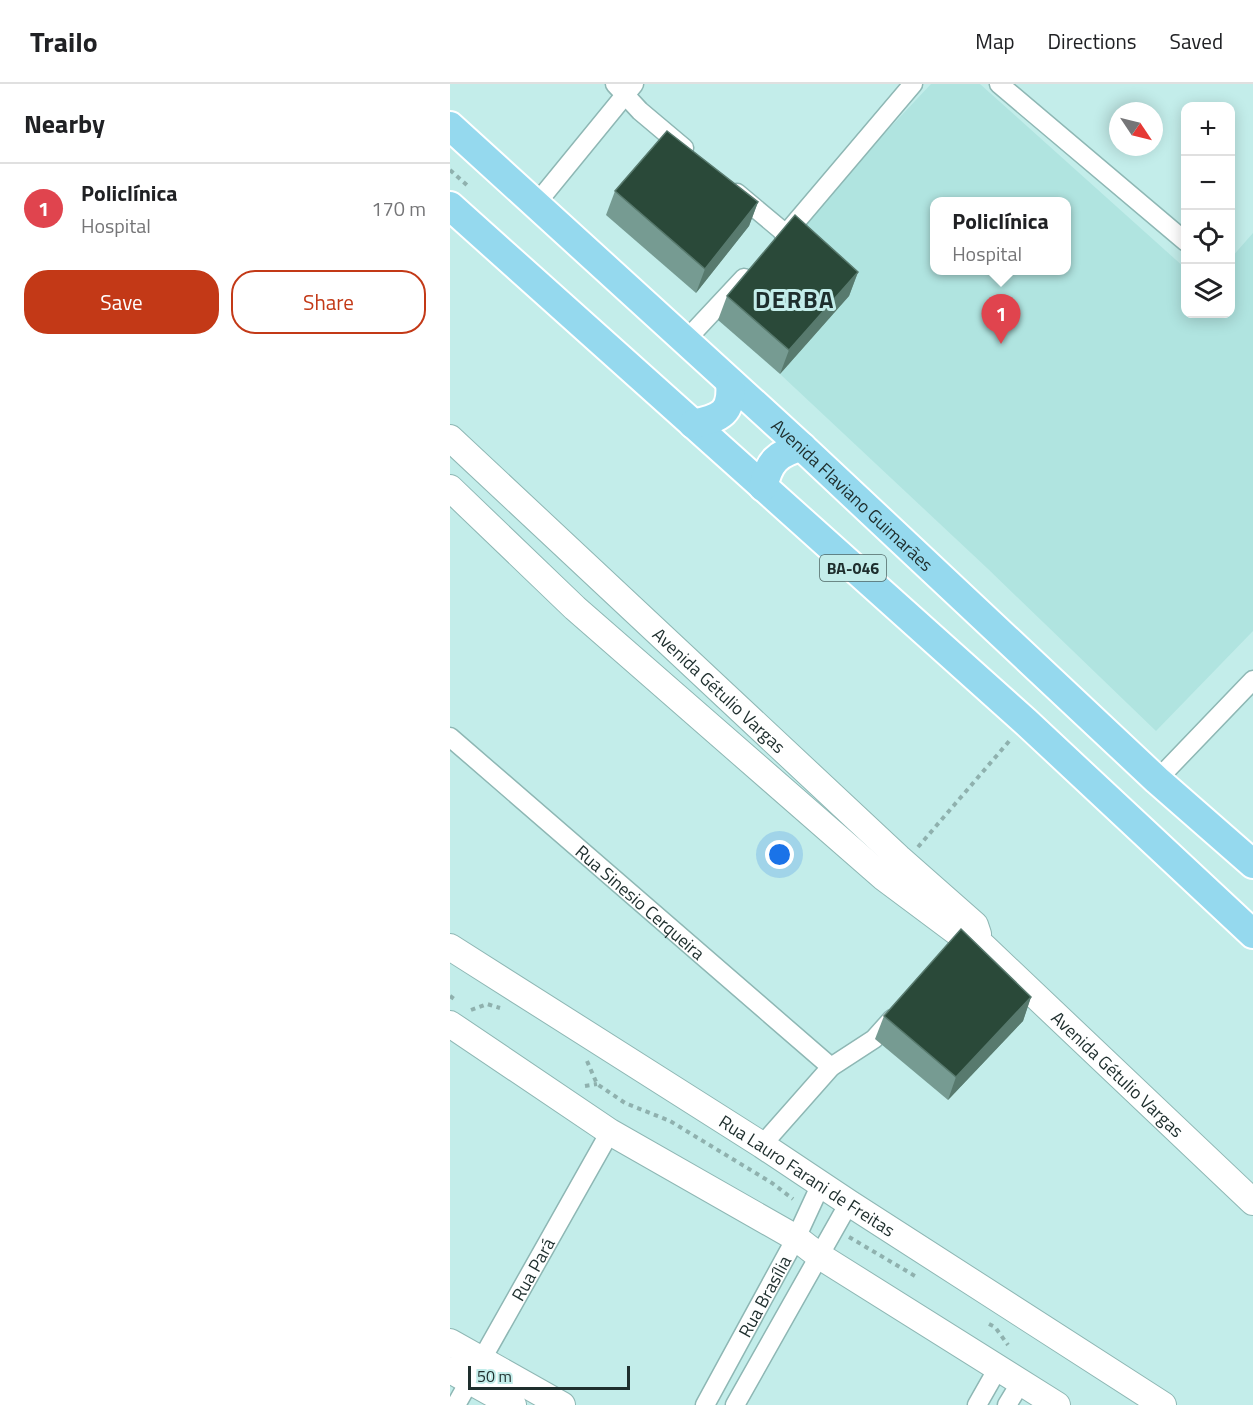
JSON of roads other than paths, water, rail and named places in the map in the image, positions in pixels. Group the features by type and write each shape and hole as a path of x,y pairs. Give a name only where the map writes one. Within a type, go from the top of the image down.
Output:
{"main road":[{"name":"Avenida Flaviano Guimarães","path":"450,126 802,447 1157,780 1253,864"},
{"name":"BA-046","path":"452,213 693,424 1026,722 1253,934"},
{"path":"693,424 716,417 726,410 731,397 730,382"},
{"path":"763,487 767,469 775,459 786,452 802,447"}],"street":[{"path":"771,250 913,84"},
{"path":"999,84 1181,239"},
{"path":"536,204 624,88 640,111 694,157"},
{"path":"722,180 786,234"},
{"path":"686,340 755,267"},
{"name":"Avenida Gétulio Vargas","path":"450,438 602,580 969,940 1253,1202"},
{"name":"Avenida Gétulio Vargas","path":"450,488 575,608 895,866"},
{"path":"575,608 602,580"},
{"path":"1157,780 1253,680"},
{"name":"Rua Sinesio Cerqueira","path":"450,737 831,1067"},
{"name":"Rua Lauro Farani de Freitas","path":"450,947 762,1145 1163,1405"},
{"path":"762,1145 831,1067 874,1039 906,1004"},
{"path":"450,1024 610,1132 796,1238 818,1255 1057,1405"},
{"name":"Rua Pará","path":"456,1405 466,1370 610,1132"},
{"name":"Rua Brasília","path":"705,1405 796,1238 821,1184"},
{"name":"Rua Brasília","path":"735,1405 849,1203"},
{"path":"450,1342 466,1370 513,1405"},
{"path":"977,1405 998,1368"},
{"path":"466,1370 562,1405"},
{"path":"1007,1405 1021,1382"}],"place":[{"name":"Policlínica","path":"1001,344"}],"district":[{"name":"DERBA","path":"795,299"}]}
